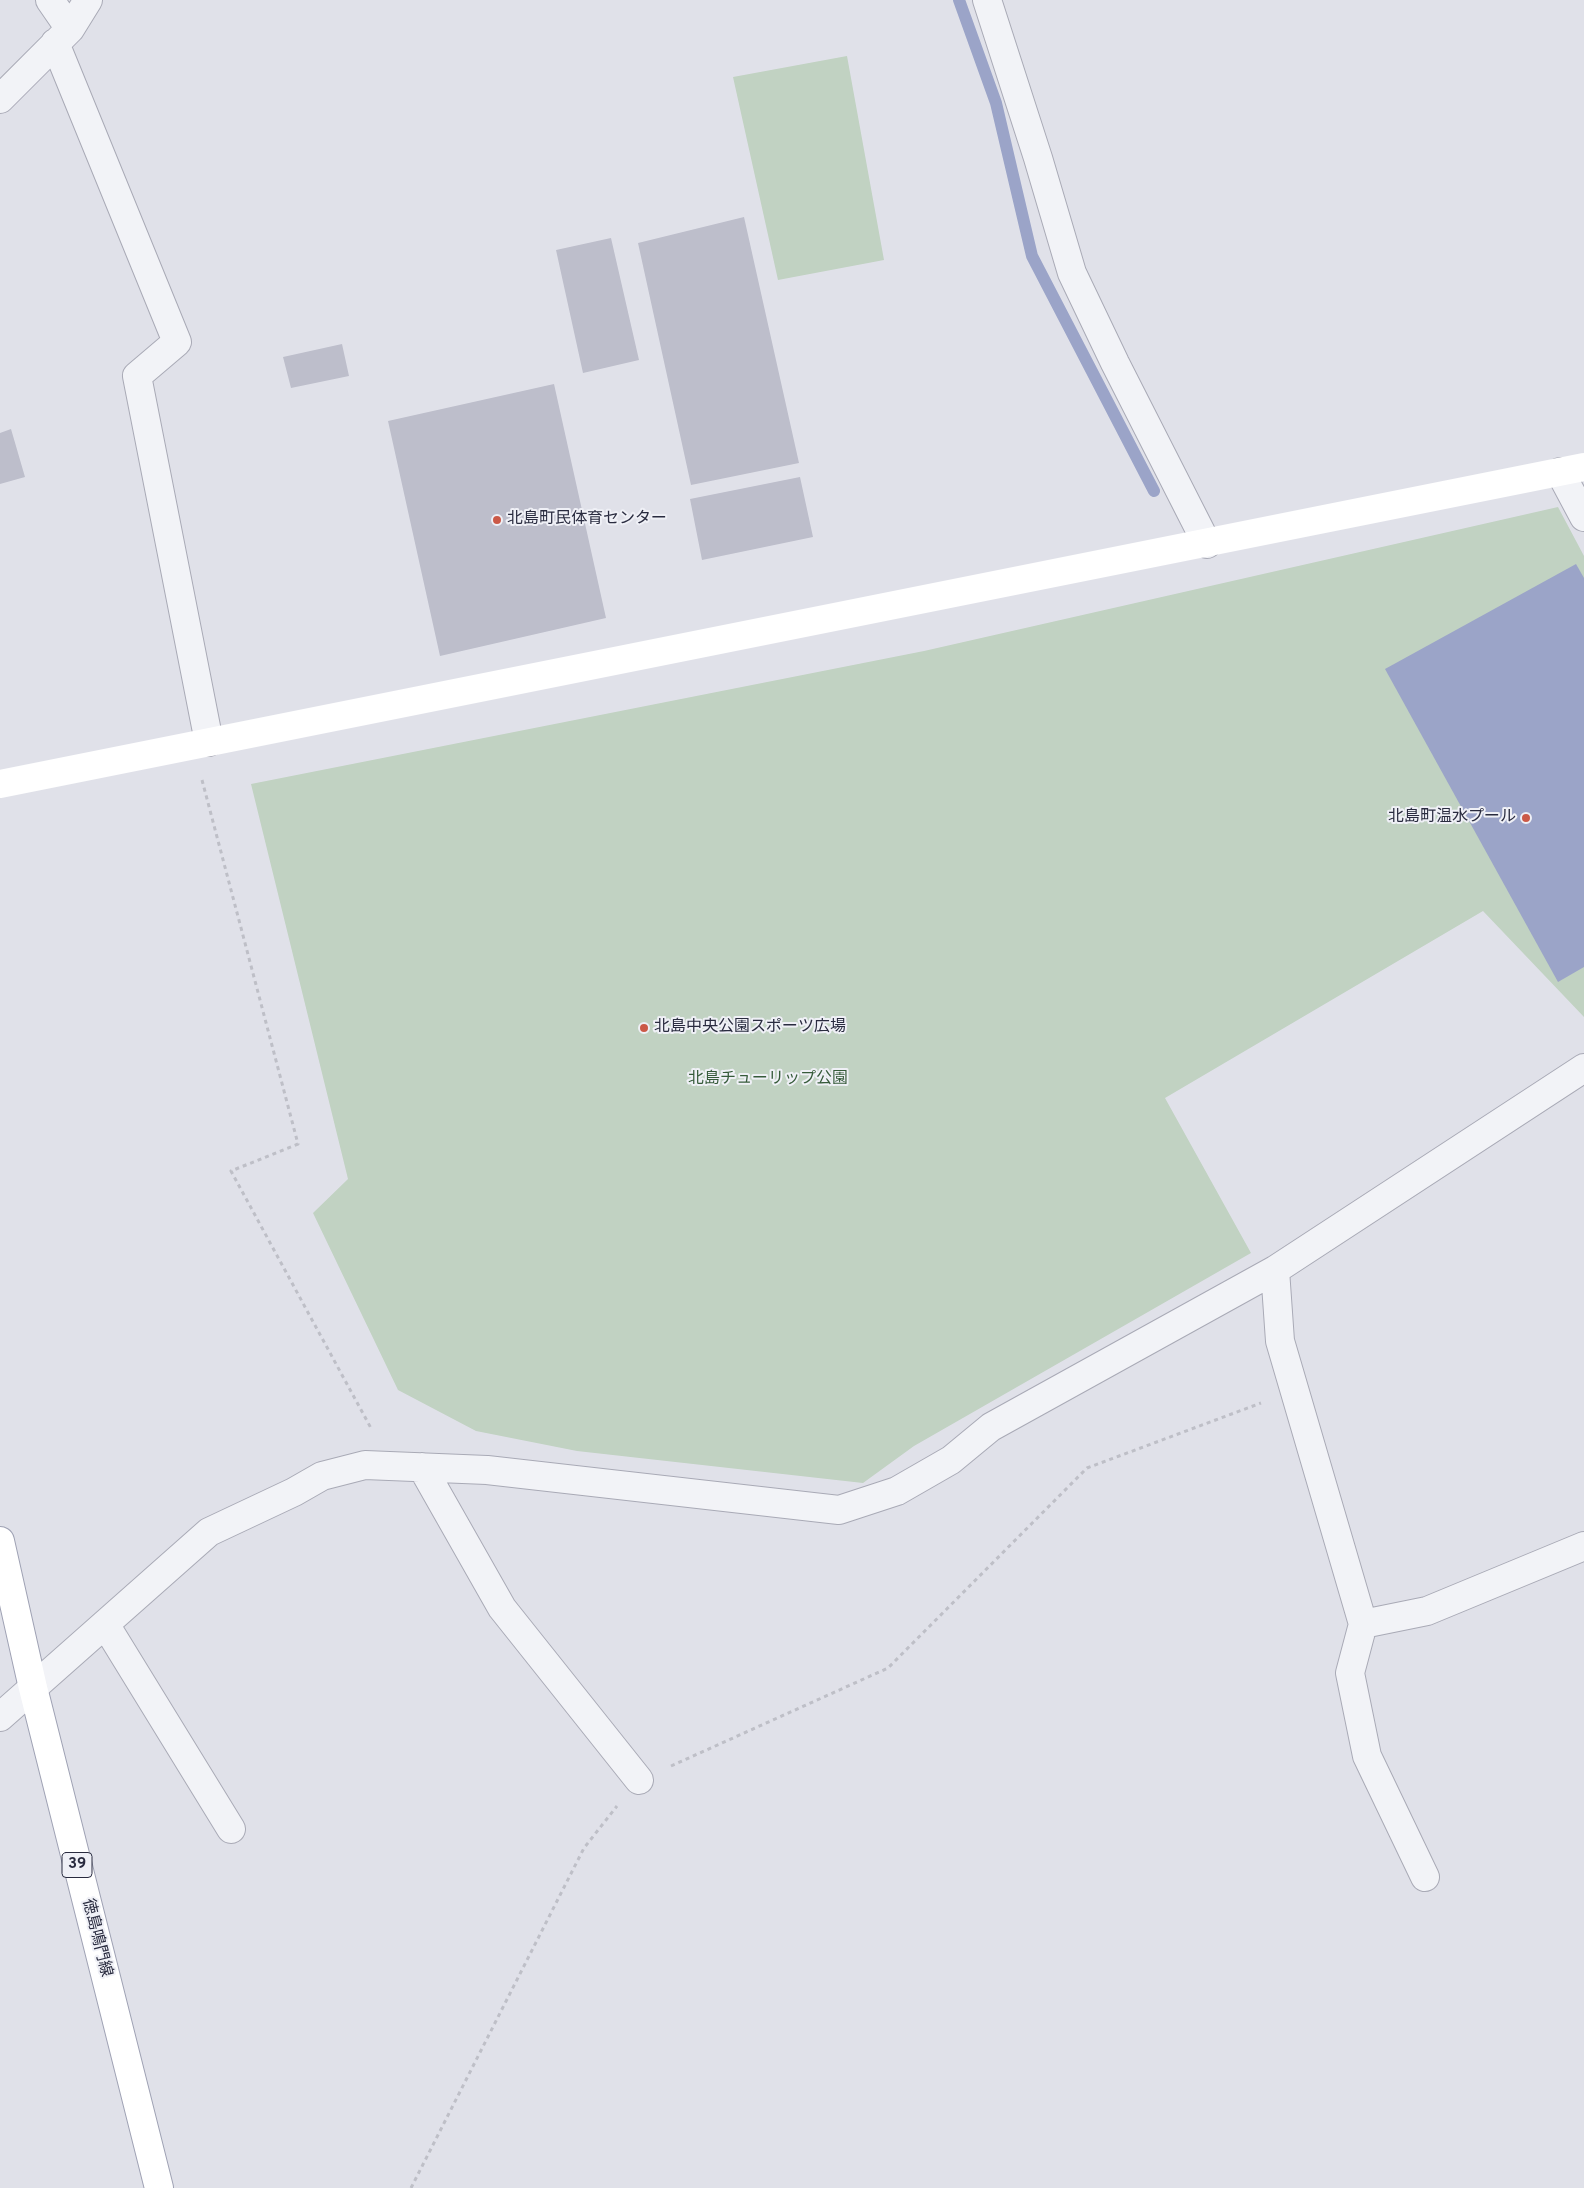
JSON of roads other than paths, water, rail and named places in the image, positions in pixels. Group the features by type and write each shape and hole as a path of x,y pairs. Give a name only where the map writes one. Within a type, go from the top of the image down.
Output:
{"street":[{"path":"50,0 177,342 137,376 201,744"},
{"path":"0,99 63,36 88,0"},
{"path":"987,0 1038,158 1072,273 1115,363 1207,544"},
{"path":"0,784 1572,470 1584,517"},
{"path":"0,1717 209,1532 294,1492 322,1476 365,1465 487,1470 839,1510 898,1491 951,1460 991,1427 1275,1270 1584,1068"},
{"path":"1275,1270 1280,1341 1363,1624 1350,1673 1367,1756 1425,1878"},
{"path":"422,1467 502,1608 639,1780"},
{"name":"徳島鳴門線","path":"0,1541 33,1688 158,2188"},
{"path":"1363,1624 1427,1611 1584,1546"},
{"path":"105,1624 231,1829"}],"water":[{"name":"北島町温水プール","path":"1576,564 1584,578 1584,967 1558,982 1385,669"}],"waterway":[{"path":"959,0 996,103 1032,256 1154,491"}],"place":[{"name":"北島町民体育センター","path":"497,520"},
{"name":"北島町温水プール","path":"1526,818"},
{"name":"北島中央公園スポーツ広場","path":"644,1028"}],"park label":[{"name":"北島チューリップ公園","path":"768,1080"}]}
